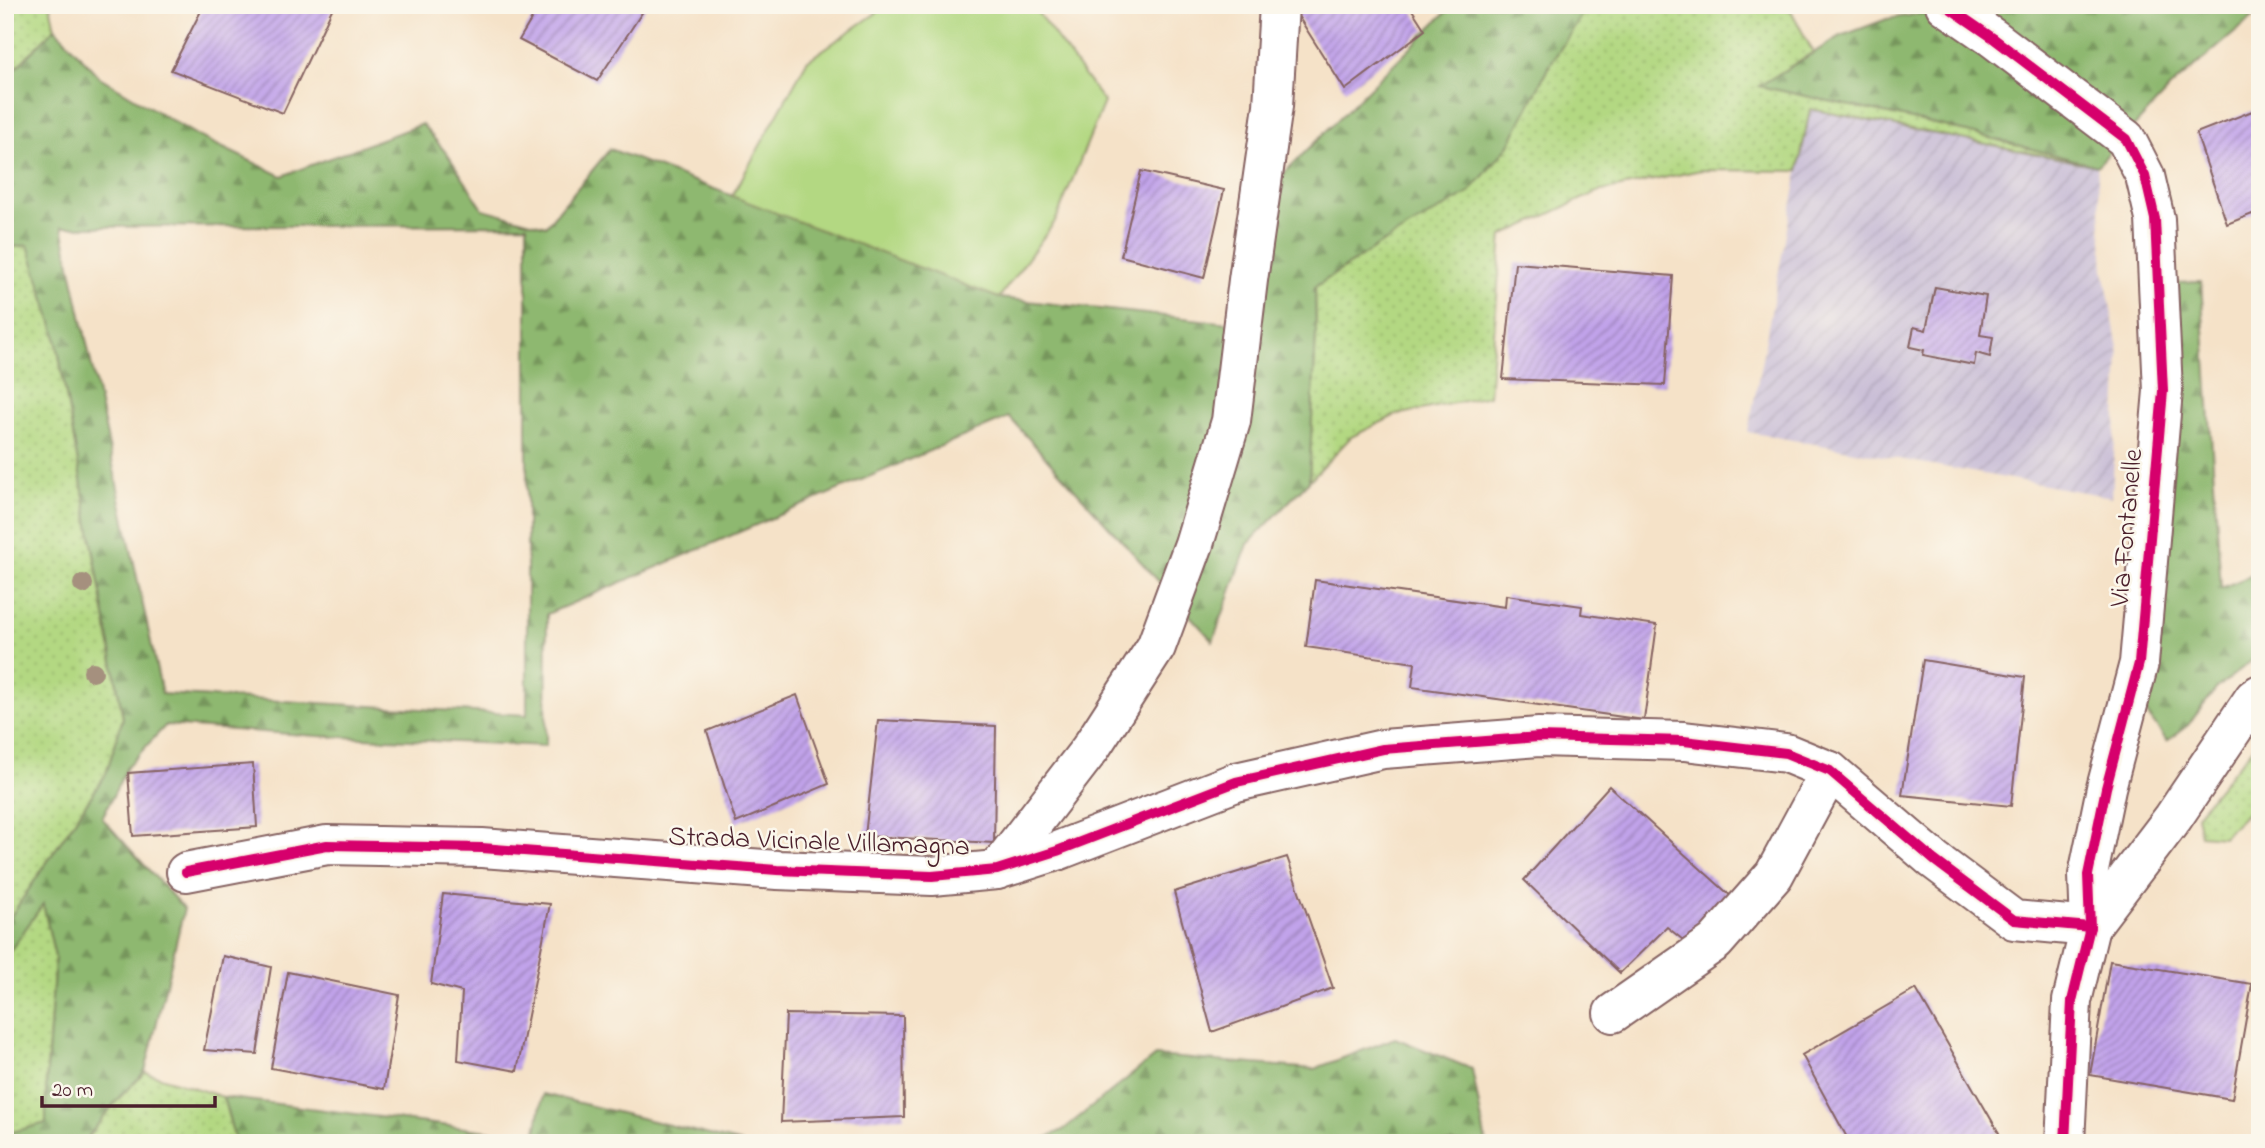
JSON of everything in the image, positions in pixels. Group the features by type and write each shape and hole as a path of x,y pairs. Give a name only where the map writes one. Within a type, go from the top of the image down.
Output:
{"street":[{"path":"997,870 1090,748 1156,647 1194,544 1231,421 1273,106 1279,5"},
{"name":"Via Fontanelle","path":"1945,5 2126,139 2145,176 2155,219 2163,391 2139,663 2106,788 2088,876 2090,927 2072,1001 2065,1143"},
{"path":"2090,927 2173,818 2254,698 2260,694"},
{"name":"Strada Vicinale Villamagna","path":"186,872 327,845 482,848 778,870 932,876 997,870 1057,851 1236,782 1383,749 1539,737 1684,741 1786,753 1830,771 1934,860 2014,920 2090,927"},
{"path":"1614,1013 1715,942 1773,875 1830,771"}],"shaded area":[{"path":"1810,109 2097,166 2104,270 2119,354 2112,497 1748,432"}],"green space":[{"path":"5,5 50,5 55,28 5,79"},
{"path":"888,5 1032,5 1104,102 1056,220 999,298 732,196 807,61"},
{"path":"1453,5 1588,5 1548,68 1509,145 1469,193 1382,243 1315,287 1316,333 1309,481 1248,544 1213,641 1009,417 547,614 546,746 317,736 166,725 127,767 102,818 184,909 145,1072 118,1099 83,1143 5,1143 5,1134 46,1123 55,957 43,904 5,958 5,925 106,774 123,718 55,332 28,245 5,248 5,79 55,28 98,76 198,136 282,176 422,124 448,155 483,209 546,226 610,149 999,298 1247,325 1283,174","holes":["527,225 527,715 162,694 62,227"]},
{"path":"1588,5 1788,5 1813,52 1760,86 1944,126 2097,166 1810,109 1798,171 1701,170 1597,192 1502,236 1489,396 1396,415 1351,437 1309,481 1316,333 1315,287 1382,243 1548,68"},
{"path":"1977,5 2260,5 2260,11 2172,86 2097,166 1944,126 1759,86 1841,36 1887,19"},
{"path":"28,245 55,332 123,718 106,774 5,925 5,248"},
{"path":"2201,282 2221,588 2260,572 2260,654 2217,688 2188,725 2167,741 2145,711 2171,511 2178,283"},
{"path":"2260,739 2260,799 2223,837 2200,835 2196,815"},
{"path":"43,903 55,957 46,1124 5,1134 5,958"},
{"path":"1395,1038 1472,1069 1486,1143 1035,1143 1063,1130 1155,1056 1314,1069"},
{"path":"145,1072 223,1097 236,1143 83,1143 118,1099"},
{"path":"543,1094 742,1143 236,1143 223,1097 535,1137"}],"building":[{"path":"204,5 334,5 283,113 171,70"},
{"path":"540,5 647,5 597,81 519,40"},
{"path":"1291,5 1409,5 1425,30 1345,90"},
{"path":"2260,108 2260,211 2227,224 2196,133"},
{"path":"1141,171 1224,190 1204,278 1121,256"},
{"path":"1515,263 1673,276 1665,385 1503,379"},
{"path":"1935,287 1986,296 1980,335 1993,337 1990,357 1976,353 1974,365 1923,355 1924,350 1910,347 1914,327 1926,330"},
{"path":"1315,580 1505,607 1506,595 1582,606 1581,614 1657,625 1644,720 1412,687 1415,663 1306,647"},
{"path":"1923,660 2025,677 2011,806 1902,795"},
{"path":"797,695 829,784 736,823 707,731"},
{"path":"878,720 996,726 994,843 865,836"},
{"path":"253,764 257,827 133,836 128,773"},
{"path":"1609,786 1733,898 1688,944 1667,927 1620,973 1524,880"},
{"path":"1287,857 1333,988 1212,1032 1174,892"},
{"path":"443,894 550,904 517,1071 458,1060 462,992 431,984"},
{"path":"223,956 271,967 257,1054 204,1050"},
{"path":"2110,961 2252,984 2232,1099 2090,1075"},
{"path":"288,972 399,995 384,1089 271,1068"},
{"path":"1916,989 1999,1133 1984,1143 1850,1143 1802,1055"},
{"path":"786,1014 903,1016 904,1117 781,1122"}],"cycle path":[{"path":"1945,5 2126,139 2145,176 2155,219 2163,391 2139,663 2106,788 2088,875 2090,927 2072,1001 2065,1143"},
{"path":"186,872 327,845 482,848 777,870 932,876 997,870 1057,851 1236,782 1383,749 1539,737 1684,741 1786,753 1830,771 1934,860 2014,920 2090,927"}]}
